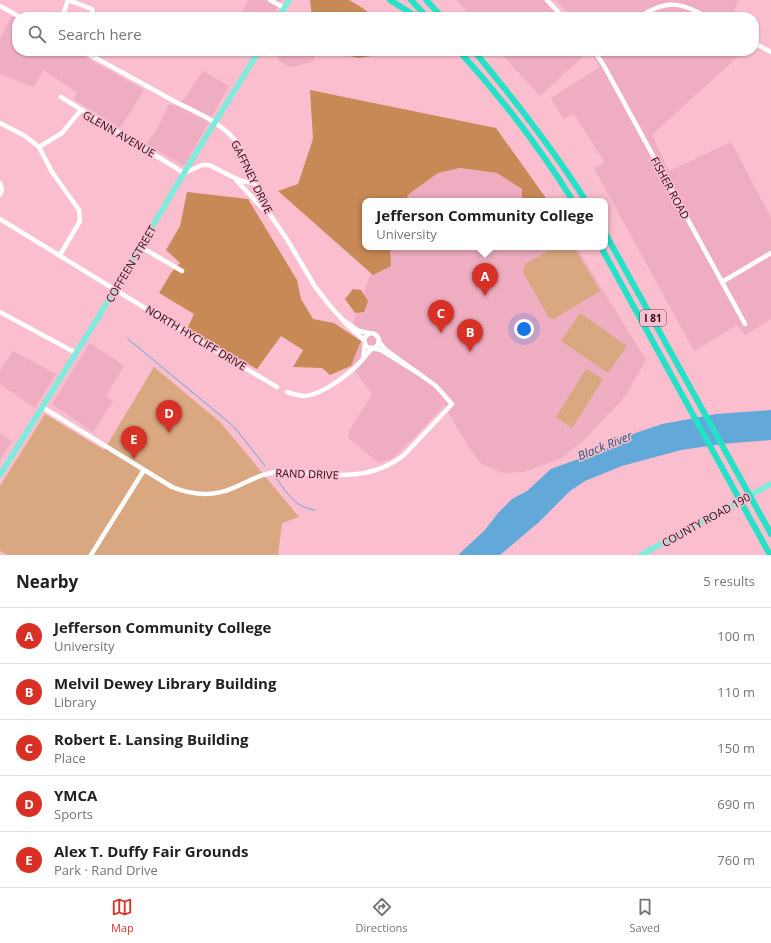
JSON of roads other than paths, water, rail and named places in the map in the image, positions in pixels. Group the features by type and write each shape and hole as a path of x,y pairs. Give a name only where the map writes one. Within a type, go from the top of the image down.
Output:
{"highway":[{"path":"390,0 409,12"},
{"path":"411,0 422,12"},
{"path":"426,0 437,12"},
{"path":"430,0 441,12"},
{"path":"463,56 516,119 571,198"},
{"path":"478,56 506,89 537,130 584,198"},
{"name":"I 81","path":"608,238 771,534"},
{"name":"I 81","path":"603,250 770,555"}],"main road":[{"path":"282,12 289,0"},
{"name":"COFFEEN STREET","path":"0,475 257,56"},
{"name":"COUNTY ROAD 190","path":"641,555 771,484"}],"street":[{"path":"64,12 68,0 92,9 92,12"},
{"path":"270,0 285,8"},
{"path":"547,0 558,12"},
{"path":"646,12 652,7 668,3 682,4 698,12"},
{"path":"0,6 12,13"},
{"path":"759,46 771,52"},
{"name":"GAFFNEY DRIVE","path":"91,56 216,122 227,131 237,142 265,207 288,241 316,288 331,308 364,342"},
{"name":"FISHER ROAD","path":"599,56 745,324"},
{"path":"61,98 81,110"},
{"name":"GLENN AVENUE","path":"39,147 62,133 81,110 184,173"},
{"path":"0,123 25,136 39,147 52,172 79,210 80,221 60,255"},
{"path":"184,173 202,165 209,165 241,181 254,183"},
{"path":"233,177 273,220"},
{"path":"0,183 2,190 0,195"},
{"name":"NORTH HYCLIFF DRIVE","path":"0,219 277,387"},
{"path":"141,247 182,271"},
{"path":"722,282 771,254"},
{"path":"0,312 76,353"},
{"name":"GAFFNEY DRIVE","path":"342,319 359,331 369,333"},
{"path":"363,359 364,342 366,336 369,333 373,333 377,335 379,342 386,350 418,373"},
{"path":"364,342 368,347 381,350 418,373"},
{"path":"287,392 304,396 326,389 355,368 379,342"},
{"name":"RAND DRIVE","path":"42,407 172,487 198,494 212,494 227,490 257,476 271,472 283,471 344,475 370,472 395,461 404,455 452,404 436,386 418,373"},
{"path":"91,555 144,470"}],"water":[{"path":"771,410 771,440 722,444 681,450 622,466 585,481 570,491 539,522 500,555 458,555 485,530 498,513 512,499 527,491 551,469 606,449 624,437 662,424 717,414"}],"waterway":[{"path":"128,339 235,428 265,466"},
{"path":"276,478 292,499 302,506 315,510"}],"place":[{"name":"Jefferson Community College","path":"485,296"},
{"name":"Robert E. Lansing Building","path":"441,333"},
{"name":"Melvil Dewey Library Building","path":"470,352"},
{"name":"YMCA","path":"169,433"},
{"name":"Alex T. Duffy Fair Grounds","path":"134,459"}],"water label":[{"name":"Black River","path":"605,446"}]}
